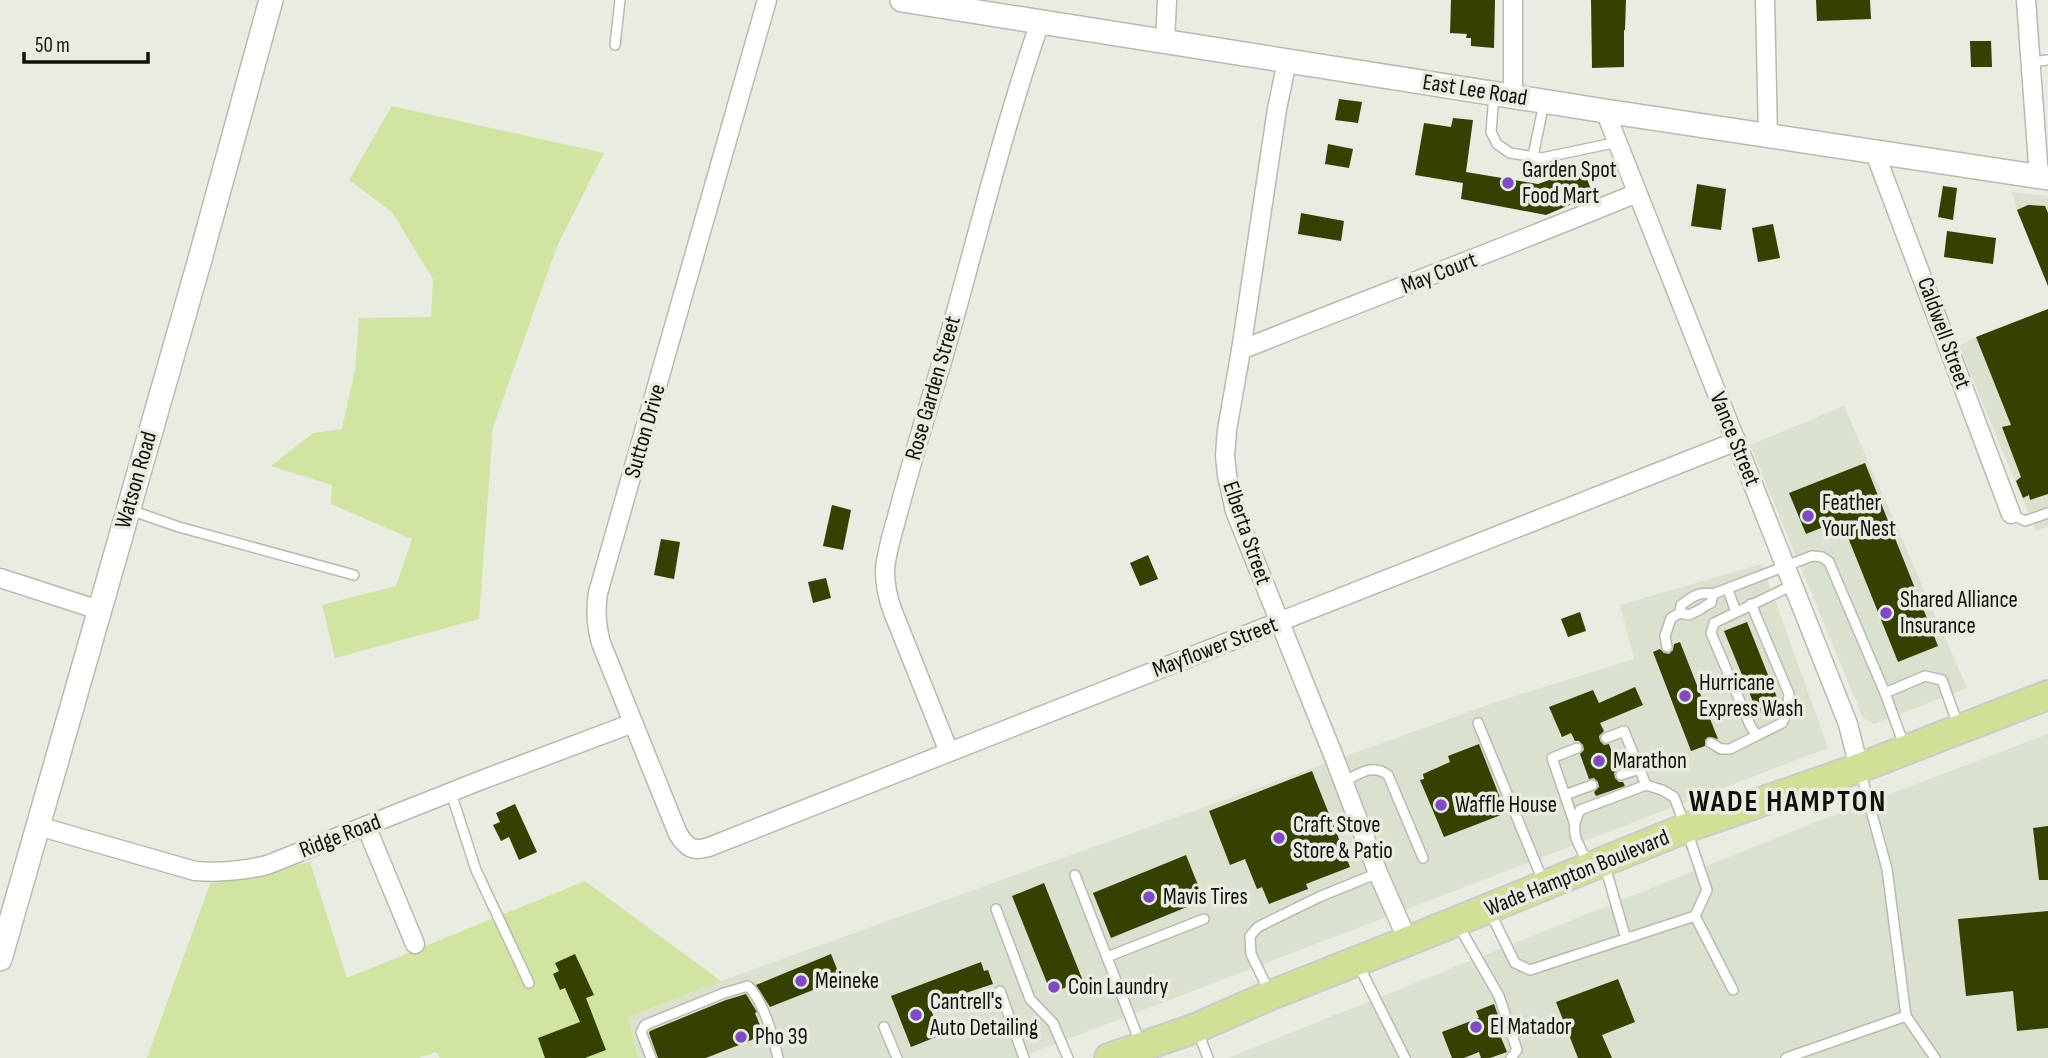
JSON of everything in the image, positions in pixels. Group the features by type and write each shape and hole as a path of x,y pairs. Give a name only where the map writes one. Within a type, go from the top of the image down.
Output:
{"main road":[{"name":"Wade Hampton Boulevard","path":"1109,1058 1196,1028 1270,995 1686,828 1859,768 2048,695"}],"street":[{"name":"Watson Road","path":"0,959 271,0"},
{"name":"Sutton Drive","path":"693,849 685,845 678,834 601,643 595,613 598,593 767,0"},
{"name":"East Lee Road","path":"902,0 1545,102 2043,177"},
{"path":"1165,42 1167,0"},
{"path":"1504,95 1513,0"},
{"path":"1765,0 1768,136"},
{"path":"2026,0 2039,61 2043,177"},
{"name":"Rose Garden Street","path":"949,752 888,597 886,563 907,477 953,324 985,202 1041,22"},
{"name":"Elberta Street","path":"1287,61 1277,109 1227,430 1227,475 1235,511 1378,873 1408,941"},
{"name":"Vance Street","path":"1605,111 1848,724 1859,768"},
{"name":"Caldwell Street","path":"1875,153 2011,514"},
{"name":"May Court","path":"1241,350 1474,260 1637,193"},
{"name":"Mayflower Street","path":"693,849 709,847 1737,441"},
{"path":"0,578 99,610"},
{"name":"Ridge Road","path":"38,825 195,871 244,871 267,865 633,723"},
{"path":"366,827 415,944"}],"lane":[{"path":"615,45 620,0"},
{"path":"1504,95 1491,132 1497,144 1510,153 1542,158 1618,142"},
{"path":"1533,156 1545,102"},
{"path":"128,509 179,527 354,575"},
{"path":"2011,514 2025,520 2048,513"},
{"path":"1679,613 1681,605 1704,592 1713,594 1728,590 1785,565 1812,556 1822,557 1829,562 1885,693 1906,750"},
{"path":"1756,735 1711,633 1714,623 1793,585"},
{"path":"1728,590 1736,612"},
{"path":"1667,647 1665,636 1671,618 1679,613 1689,615 1703,608 1711,603 1713,594"},
{"path":"1711,743 1721,749 1730,749 1782,723 1787,713 1789,694 1751,604"},
{"path":"1885,693 1925,676 1942,680 1960,729"},
{"path":"1478,723 1545,886"},
{"path":"1606,738 1624,731 1646,785"},
{"path":"1577,748 1552,758 1574,822 1574,833 1597,865 1626,939"},
{"path":"1343,782 1374,768 1388,775 1423,858"},
{"path":"1859,768 1887,869 1906,1016 1935,1058"},
{"path":"1620,775 1639,769"},
{"path":"1565,795 1591,785"},
{"path":"1489,909 1515,962 1530,970 1695,916 1707,890 1674,797 1646,785 1580,810 1574,822"},
{"path":"451,793 476,870 528,983"},
{"path":"1270,995 1251,954 1250,936 1258,927 1319,897 1378,873"},
{"path":"1075,875 1141,1046"},
{"path":"996,909 1030,999 1053,1023 1068,1058"},
{"path":"1695,916 1732,990"},
{"path":"1107,957 1204,919"},
{"path":"1456,922 1499,996 1517,1050 1511,1058"},
{"path":"1357,961 1405,1058"},
{"path":"651,1058 641,1032 645,1025 748,986 757,997 778,1058"},
{"path":"1000,991 1024,1058"},
{"path":"1786,1058 1906,1016"},
{"path":"884,1027 897,1058"},
{"path":"1196,1028 1208,1058"}],"shaded area":[{"path":"2012,192 2048,196 2048,287 2017,210"},
{"path":"2048,309 2048,526 2036,531 1959,346"},
{"path":"1844,406 1967,688 1874,724 1863,718 1750,445"},
{"path":"1762,564 1828,748 1018,1058 638,1058 627,1017 1499,701 1634,659 1620,605"},
{"path":"2048,734 2048,1058 1228,1058 1816,822"}],"green space":[{"path":"392,106 604,153 557,246 493,427 479,619 335,658 322,605 396,586 412,539 331,504 332,485 271,466 313,433 342,429 355,370 359,318 431,317 433,279 392,212 349,180"},
{"path":"310,862 347,978 585,881 721,981 628,1017 638,1058 440,1058 436,1052 418,1058 147,1058 210,884"}],"building":[{"path":"1451,0 1495,0 1494,48 1471,46 1471,38 1466,38 1467,34 1450,33"},
{"path":"1591,0 1626,0 1624,67 1592,68"},
{"path":"1816,0 1870,0 1871,19 1817,21"},
{"path":"1970,41 1991,41 1992,67 1971,67"},
{"path":"1339,99 1362,102 1358,123 1335,120"},
{"path":"1453,118 1473,120 1466,172 1538,184 1583,168 1593,195 1546,215 1461,199 1463,183 1415,175 1424,123 1451,127"},
{"path":"1328,144 1353,149 1349,168 1325,164"},
{"path":"1697,184 1726,189 1721,230 1691,226"},
{"path":"1943,186 1957,188 1953,220 1938,217"},
{"path":"2028,205 2045,206 2048,213 2048,286 2017,210"},
{"path":"1301,213 1344,221 1341,241 1298,234"},
{"path":"1773,224 1780,258 1758,262 1752,228"},
{"path":"1947,231 1996,238 1993,264 1944,257"},
{"path":"2048,309 2048,494 2030,500 2029,495 2023,498 2016,481 2021,477 2002,427 2011,425 1976,337"},
{"path":"1865,463 1938,646 1898,662 1841,520 1806,534 1789,493"},
{"path":"832,505 851,510 843,550 823,546"},
{"path":"661,539 680,542 674,579 654,575"},
{"path":"1148,555 1158,579 1140,586 1130,563"},
{"path":"826,578 831,598 813,603 808,582"},
{"path":"1580,612 1586,631 1568,637 1561,619"},
{"path":"1747,622 1780,705 1758,714 1724,631"},
{"name":"Hurricane Express Wash","path":"1680,642 1718,739 1708,737 1705,746 1691,751 1653,652 1660,649 1669,654 1674,644"},
{"path":"1635,687 1643,705 1600,723 1604,731 1599,736 1600,741 1604,745 1609,744 1618,769 1614,773 1615,778 1625,786 1596,796 1594,792 1599,787 1598,782 1594,778 1589,779 1580,754 1584,750 1583,745 1575,741 1571,733 1562,737 1549,707 1593,690 1599,703"},
{"path":"1479,744 1506,813 1444,837 1420,780 1424,779 1423,774 1450,762 1448,756"},
{"name":"Craft Stove Store & Patio","path":"1312,771 1350,867 1306,884 1308,889 1269,904 1262,887 1257,889 1245,859 1230,865 1209,811"},
{"path":"515,804 537,852 519,860 509,837 501,841 493,825 500,822 496,813"},
{"path":"2048,826 2048,880 2039,880 2033,828"},
{"name":"Mavis Tires","path":"1186,855 1204,900 1111,938 1093,893"},
{"path":"1044,883 1083,981 1051,993 1012,896"},
{"path":"2048,911 2048,1028 2017,1031 2013,991 1966,996 1958,919"},
{"path":"575,954 594,995 586,998 606,1050 585,1058 545,1058 538,1038 580,1022 565,988 560,990 553,974 559,971 555,963"},
{"name":"Meineke","path":"831,954 841,979 770,1007 756,985"},
{"path":"981,962 984,971 988,970 993,984 929,1005 941,1035 911,1047 891,996"},
{"path":"1618,979 1635,1022 1602,1035 1612,1058 1578,1058 1556,1002"},
{"path":"746,994 757,1012 755,1013 764,1035 706,1058 658,1058 650,1031"},
{"name":"El Matador","path":"1494,1004 1500,1021 1495,1023 1507,1052 1490,1058 1481,1058 1479,1052 1464,1058 1452,1058 1442,1032 1479,1018 1476,1011"}],"place":[{"name":"Garden Spot Food Mart","path":"1508,183"},
{"name":"Feather Your Nest","path":"1808,516"},
{"name":"Shared Alliance Insurance","path":"1886,613"},
{"name":"Hurricane Express Wash","path":"1685,696"},
{"name":"Marathon","path":"1599,761"},
{"name":"Waffle House","path":"1441,805"},
{"name":"Craft Stove Store & Patio","path":"1279,838"},
{"name":"Mavis Tires","path":"1149,897"},
{"name":"Meineke","path":"801,981"},
{"name":"Coin Laundry","path":"1054,987"},
{"name":"Cantrell's Auto Detailing","path":"916,1015"},
{"name":"El Matador","path":"1476,1027"},
{"name":"Pho 39","path":"741,1037"}],"district":[{"name":"WADE HAMPTON","path":"1788,802"}]}
